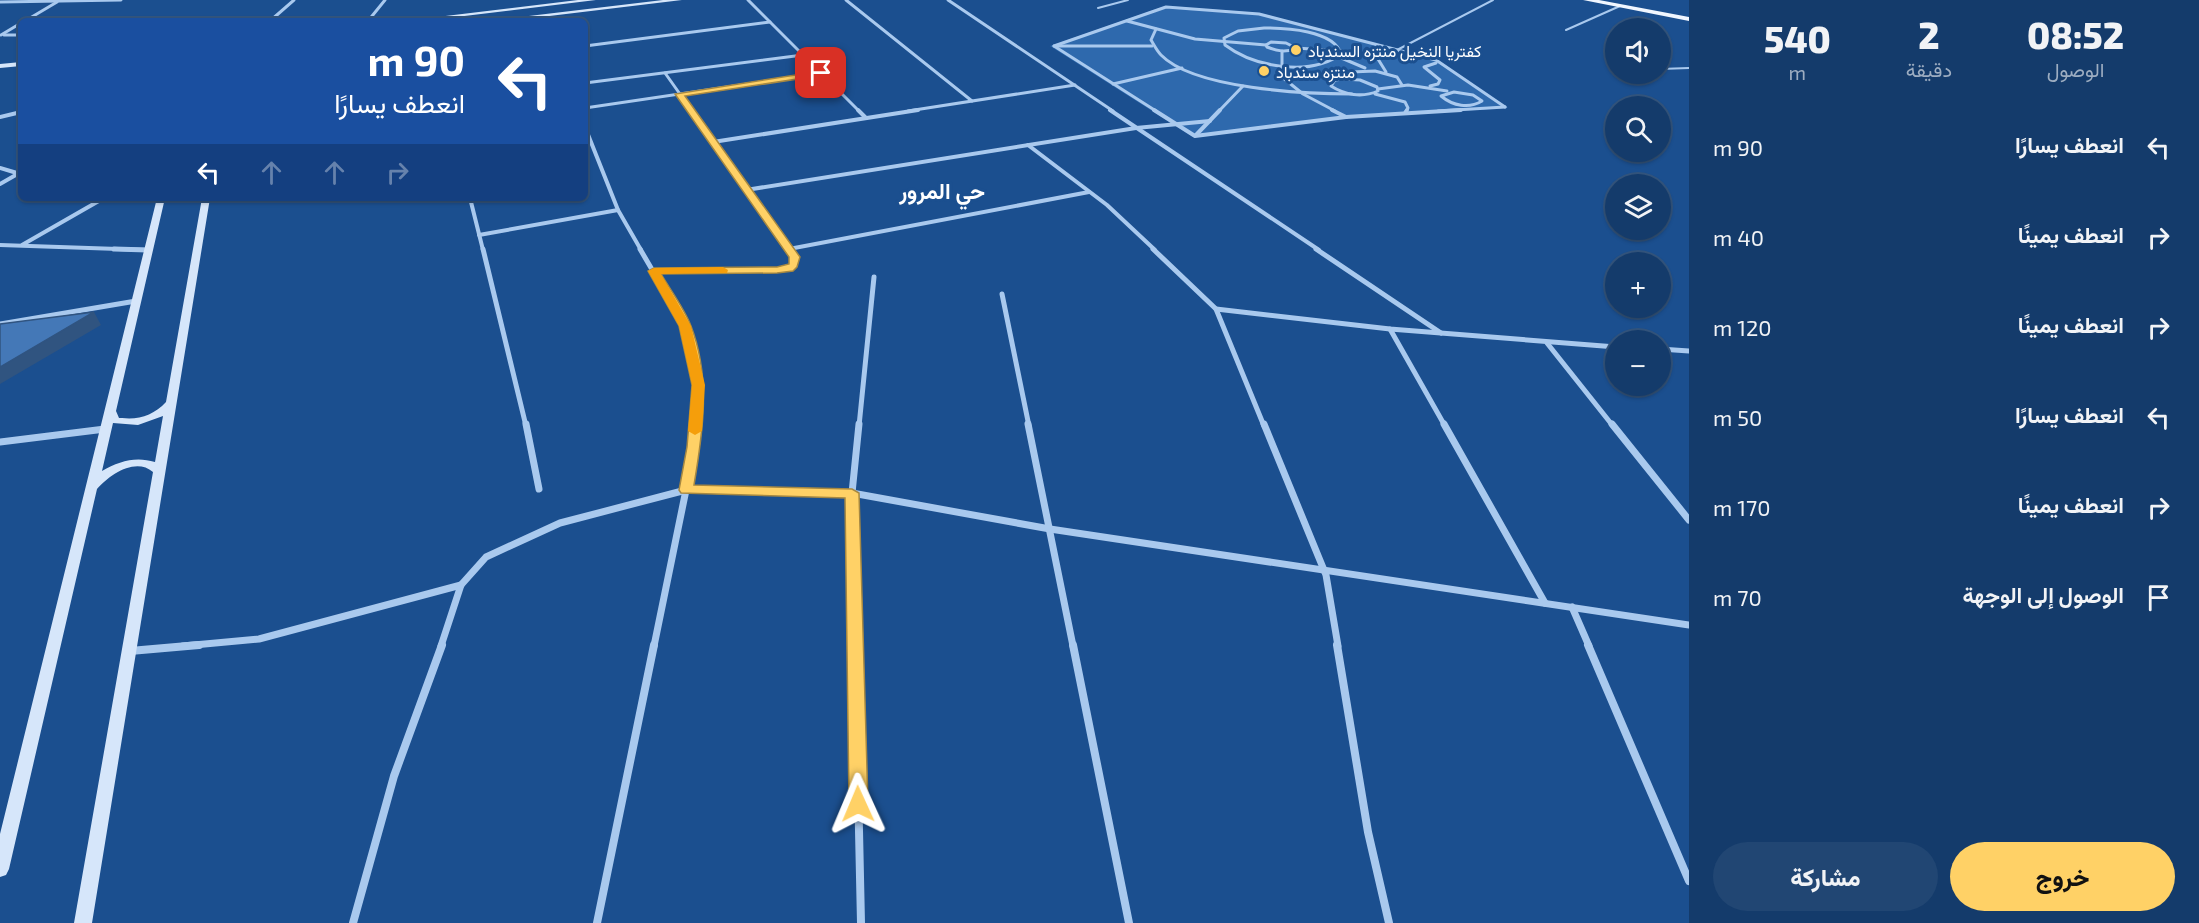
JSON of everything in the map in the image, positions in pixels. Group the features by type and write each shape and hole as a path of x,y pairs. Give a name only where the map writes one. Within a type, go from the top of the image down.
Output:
{"main road":[{"path":"432,18 593,0"},
{"path":"517,18 679,0"},
{"path":"1587,0 1689,20"},
{"path":"1628,0 1689,12"},
{"path":"561,13 573,1"},
{"path":"0,66 18,64"},
{"path":"0,74 18,71"},
{"path":"0,869 160,201"},
{"path":"83,923 206,201"},
{"path":"110,411 114,420 138,421 164,411 173,400"},
{"path":"91,490 100,477 128,464 147,463 158,468 160,473"}],"street":[{"path":"0,3 121,0"},
{"path":"273,18 294,0"},
{"path":"370,18 385,0"},
{"path":"748,0 866,118"},
{"path":"846,0 972,101"},
{"path":"948,0 1441,333"},
{"path":"30,18 59,1"},
{"path":"1166,7 1259,14 1440,62 1505,107 1346,117 1195,136 1054,46 1166,7"},
{"path":"1127,21 1195,39 1266,45 1281,42 1296,48 1341,51"},
{"path":"1281,42 1287,21"},
{"path":"588,46 770,22"},
{"path":"1,35 18,26"},
{"path":"1224,41 1227,35 1238,31 1264,28 1284,29 1322,38 1335,44 1341,51"},
{"path":"1152,46 1152,34 1156,29"},
{"path":"1,35 18,35"},
{"path":"1224,41 1228,48 1240,56 1282,65 1314,65 1329,62 1339,57 1341,51"},
{"path":"1266,45 1271,49 1282,51 1292,51 1296,48"},
{"path":"1054,46 1152,46 1163,57 1182,68 1243,86 1303,94 1373,94 1405,102 1408,108 1405,113"},
{"path":"1387,73 1378,63 1378,58 1398,50"},
{"path":"1282,51 1282,77 1303,94 1346,117"},
{"path":"588,83 803,55"},
{"path":"1339,57 1370,70 1387,73 1400,80 1402,85"},
{"path":"1428,87 1438,84 1440,80 1424,67 1440,62"},
{"path":"1113,84 1182,68"},
{"path":"1348,79 1351,72 1370,70"},
{"path":"654,271 789,268 794,265 795,257 665,73"},
{"path":"588,108 821,73"},
{"path":"1352,94 1341,92 1331,86 1335,80 1348,79 1365,81 1378,89"},
{"path":"713,142 1075,85"},
{"path":"1373,94 1378,89 1402,85 1473,95 1482,101 1474,105 1456,104 1442,98 1442,94 1449,92"},
{"path":"1195,136 1243,86"},
{"path":"0,117 18,113"},
{"path":"746,190 1136,128 1210,121"},
{"path":"588,135 618,210 685,326 699,385 694,447 686,490 597,923"},
{"path":"1028,145 1107,206 1216,309 1323,569 1368,832 1389,923"},
{"path":"0,168 18,172"},
{"path":"0,184 18,173"},
{"path":"789,249 1089,192"},
{"path":"22,245 99,201"},
{"path":"471,201 532,448 539,489"},
{"path":"479,235 618,210"},
{"path":"0,245 148,250"},
{"path":"861,923 852,493 874,278"},
{"path":"1002,294 1129,923"},
{"path":"0,324 136,300"},
{"path":"1216,309 1390,329 1605,346"},
{"path":"9,329 17,321"},
{"path":"1390,329 1545,603"},
{"path":"1547,343 1689,520"},
{"path":"1671,350 1689,351"},
{"path":"0,442 105,429"},
{"path":"352,923 394,776 461,585 486,557 560,523 686,490 852,493 1050,529 1689,625"},
{"path":"130,651 259,639 461,585"},
{"path":"1572,607 1689,881"}],"lane":[{"path":"1098,8 1128,0"},
{"path":"1398,50 1493,0"},
{"path":"1566,30 1620,6"},
{"path":"1671,69 1689,68"}],"shaded area":[{"path":"1165,6 1260,13 1438,60 1508,108 1347,118 1193,137 1050,46"}],"building":[{"path":"94,312 0,367 0,324"}],"slow traffic":[{"path":"695,431 699,385 685,326 654,271 723,270"}],"place":[{"name":"كفتريا النخيل منتزه السندباد","path":"1296,50"},
{"name":"منتزه سندباد","path":"1264,71"}],"district":[{"name":"حي المرور","path":"942,190"}],"route":[{"path":"821,73 680,94 795,257 794,265 777,270 654,271 685,326 699,385 694,447 686,490 852,493 858,804"}]}
